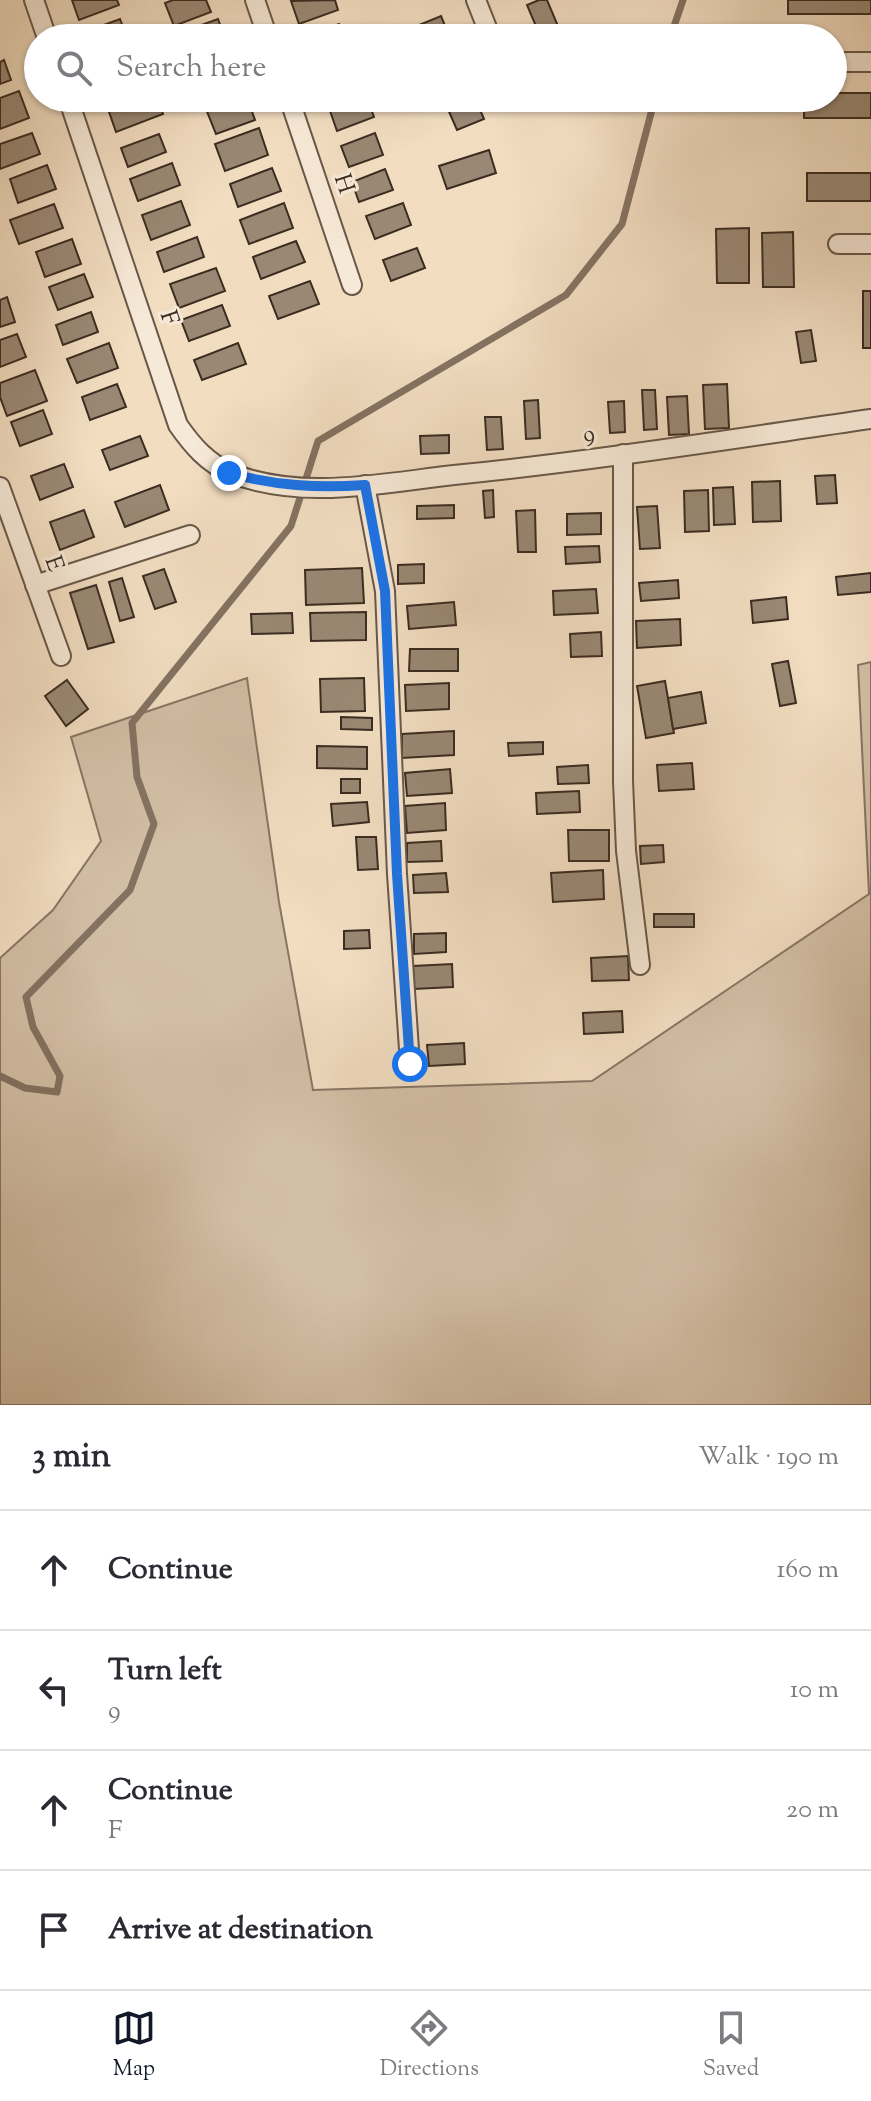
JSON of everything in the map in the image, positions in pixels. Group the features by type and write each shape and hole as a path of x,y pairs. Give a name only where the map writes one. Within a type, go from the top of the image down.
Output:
{"street":[{"path":"34,0 42,24"},
{"path":"255,0 263,24"},
{"path":"476,0 485,24"},
{"path":"847,62 871,62"},
{"name":"F","path":"73,112 178,425 198,452 229,473 313,489"},
{"name":"H","path":"294,112 352,285"},
{"path":"838,244 871,244"},
{"name":"9","path":"313,489 623,454 871,419"},
{"path":"623,454 623,781 626,851 640,965"},
{"path":"365,485 385,591 397,874 410,1064"},
{"name":"E","path":"0,487 61,656"},
{"path":"35,585 190,535"}],"shaded area":[{"path":"871,662 871,1405 0,1405 0,958 53,910 101,841 71,737 247,678 279,902 313,1090 592,1081 869,894 858,665"}],"building":[{"path":"72,0 117,0 119,5 79,20"},
{"path":"173,0 206,0 211,12 173,24 165,3"},
{"path":"335,0 338,10 299,24 291,1"},
{"path":"547,0 557,24 535,24 527,5"},
{"path":"788,0 871,0 871,14 788,14"},
{"path":"441,16 444,24 421,24"},
{"path":"4,60 11,80 0,84 0,62"},
{"path":"19,91 24,112 29,118 0,129 0,98"},
{"path":"847,93 871,93 871,118 804,118 804,112 847,112"},
{"path":"109,112 162,112 163,114 116,132"},
{"path":"207,112 252,112 255,120 216,134"},
{"path":"330,112 372,112 374,117 337,131"},
{"path":"449,112 481,112 484,119 457,130"},
{"path":"259,128 268,155 225,171 215,144"},
{"path":"32,133 40,154 0,169 0,144"},
{"path":"375,133 383,155 349,167 341,146"},
{"path":"159,134 166,152 128,167 121,148"},
{"path":"489,150 496,173 447,189 439,166"},
{"path":"172,163 180,185 138,201 130,179"},
{"path":"47,165 56,189 18,203 10,179"},
{"path":"272,168 281,191 238,207 230,184"},
{"path":"385,169 393,190 359,202 352,182"},
{"path":"807,173 871,173 871,201 807,201"},
{"path":"181,201 190,225 151,240 142,215"},
{"path":"284,203 293,228 249,244 240,220"},
{"path":"403,203 411,225 375,239 366,216"},
{"path":"54,204 63,228 19,244 10,220"},
{"path":"749,228 749,283 717,283 716,229"},
{"path":"793,232 794,287 763,287 762,233"},
{"path":"197,237 204,257 164,272 157,252"},
{"path":"72,239 81,264 45,277 36,252"},
{"path":"296,241 305,262 261,279 253,257"},
{"path":"417,248 425,268 391,281 383,260"},
{"path":"216,268 225,291 179,308 170,284"},
{"path":"84,274 93,297 58,310 49,287"},
{"path":"310,281 319,304 278,319 269,296"},
{"path":"863,291 871,291 871,348 863,348"},
{"path":"7,297 15,322 0,327 0,300"},
{"path":"222,305 230,326 189,341 181,320"},
{"path":"91,312 98,332 63,345 56,325"},
{"path":"811,330 816,361 801,363 796,332"},
{"path":"17,334 26,357 0,367 0,340"},
{"path":"109,343 118,368 77,383 67,359"},
{"path":"238,343 246,364 202,380 194,360"},
{"path":"35,370 47,401 7,416 0,397 0,383"},
{"path":"117,384 126,407 90,420 82,397"},
{"path":"727,384 729,428 705,429 703,385"},
{"path":"642,390 655,390 657,429 644,430"},
{"path":"687,396 689,434 669,435 667,397"},
{"path":"538,400 540,438 526,439 524,401"},
{"path":"624,401 625,432 610,433 608,402"},
{"path":"43,410 52,434 20,446 11,422"},
{"path":"485,417 501,417 503,449 487,450"},
{"path":"449,435 449,453 421,454 420,436"},
{"path":"140,436 148,456 110,470 102,450"},
{"path":"64,464 73,487 40,500 31,476"},
{"path":"835,475 837,503 817,504 815,476"},
{"path":"780,481 781,521 753,522 752,482"},
{"path":"160,485 169,510 125,527 115,502"},
{"path":"733,487 735,524 714,525 713,488"},
{"path":"493,490 494,517 485,518 483,491"},
{"path":"708,490 709,531 685,532 684,491"},
{"path":"454,505 454,518 417,519 417,506"},
{"path":"657,506 660,548 640,549 637,507"},
{"path":"84,510 94,537 60,550 50,522"},
{"path":"535,510 536,552 518,552 516,511"},
{"path":"601,513 601,534 567,535 567,514"},
{"path":"599,546 600,562 566,564 565,547"},
{"path":"424,564 424,583 398,584 398,565"},
{"path":"362,568 364,603 306,605 305,570"},
{"path":"164,569 176,602 155,609 143,576"},
{"path":"871,573 871,592 838,595 836,577"},
{"path":"122,578 134,617 120,621 109,582"},
{"path":"678,580 679,598 641,601 639,583"},
{"path":"96,585 114,642 88,649 70,593"},
{"path":"596,589 598,613 554,615 553,591"},
{"path":"786,597 788,619 753,623 751,601"},
{"path":"454,602 456,625 409,629 407,606"},
{"path":"366,612 366,640 311,641 310,613"},
{"path":"292,613 293,633 252,634 251,614"},
{"path":"680,619 681,645 637,648 636,621"},
{"path":"601,632 602,656 571,657 570,634"},
{"path":"410,649 458,649 458,671 409,671"},
{"path":"788,661 796,703 780,706 772,664"},
{"path":"364,678 365,711 321,712 320,679"},
{"path":"67,680 88,709 66,726 45,696"},
{"path":"665,681 674,733 646,738 637,686"},
{"path":"449,683 449,709 406,711 405,685"},
{"path":"701,692 706,723 673,729 668,698"},
{"path":"341,717 372,718 372,730 341,729"},
{"path":"454,731 454,755 402,758 402,734"},
{"path":"543,742 543,754 509,756 508,743"},
{"path":"317,746 367,747 367,769 317,768"},
{"path":"692,763 694,789 659,791 657,765"},
{"path":"588,765 589,783 558,784 557,767"},
{"path":"450,769 452,793 407,796 405,773"},
{"path":"341,779 360,779 360,793 341,793"},
{"path":"579,791 580,812 537,814 536,793"},
{"path":"367,802 369,822 333,826 331,804"},
{"path":"445,803 446,830 407,833 405,806"},
{"path":"568,830 609,830 609,861 569,861"},
{"path":"356,837 376,837 378,869 358,870"},
{"path":"441,841 442,861 407,862 407,843"},
{"path":"663,845 664,862 641,864 640,846"},
{"path":"603,870 604,899 553,902 551,873"},
{"path":"446,873 448,892 414,893 413,875"},
{"path":"654,914 694,914 694,927 654,927"},
{"path":"369,930 370,948 344,949 344,931"},
{"path":"446,933 446,952 414,954 414,934"},
{"path":"628,956 629,980 592,981 591,958"},
{"path":"452,964 453,987 414,989 413,966"},
{"path":"622,1011 623,1032 584,1034 583,1013"},
{"path":"464,1043 465,1064 429,1066 427,1045"}],"waterway":[{"path":"675,24 683,0"},
{"path":"0,1076 25,1088 57,1092 60,1076 33,1027 26,997 130,890 154,824 137,777 132,723 291,526 318,441 566,295 622,224 651,112"}],"route":[{"path":"229,473 313,489 365,485 385,591 397,874 410,1064"}]}
